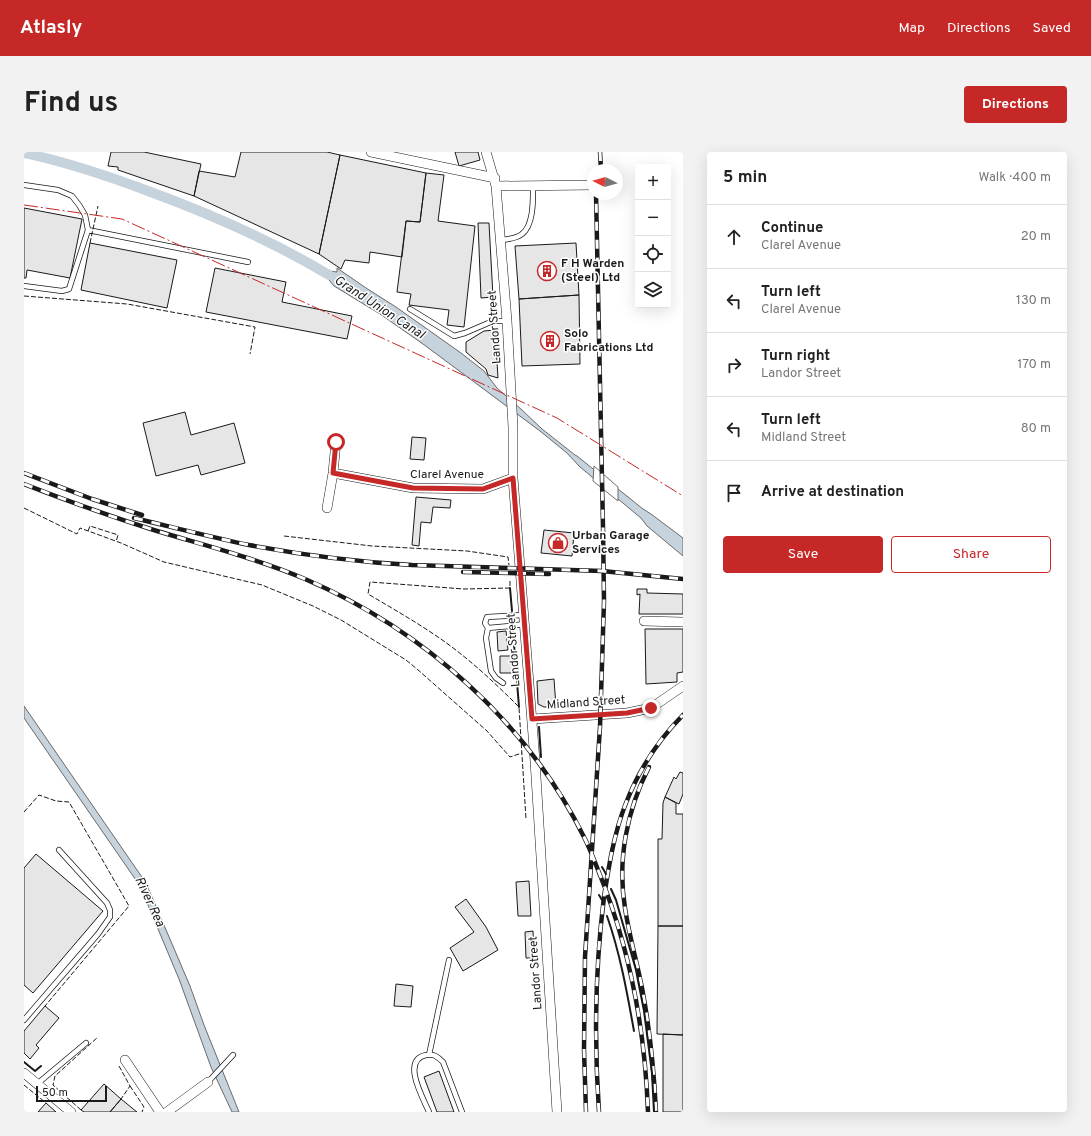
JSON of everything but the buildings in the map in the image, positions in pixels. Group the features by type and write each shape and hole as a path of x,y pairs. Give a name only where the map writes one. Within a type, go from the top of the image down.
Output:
{"street":[{"path":"371,152 496,182 533,186 587,185"},
{"name":"Landor Street","path":"486,152 496,182 507,322 513,427 513,478 532,719 557,1112"},
{"path":"327,508 333,473 336,442"},
{"name":"Clarel Avenue","path":"333,473 413,488 483,489 513,478"},
{"path":"644,621 683,622"},
{"name":"Midland Street","path":"532,719 627,713 651,708 683,686"},
{"path":"125,1060 160,1112"},
{"path":"24,1073 70,1112"},
{"path":"167,1112 208,1082"}],"lane":[{"path":"24,185 58,190 72,196 85,215 88,230 69,289 62,291 24,286"},
{"path":"500,240 513,238 522,234 529,224 533,186"},
{"path":"88,230 248,262"},
{"path":"410,309 454,336 493,321 507,322"},
{"path":"503,683 496,678 491,671 486,638 488,628 485,623 487,617 524,620"},
{"path":"488,628 510,626 524,620"},
{"path":"24,1020 98,934 110,917 110,910 107,903 59,850"},
{"path":"429,1055 449,960"},
{"path":"37,1084 86,1043"},
{"path":"428,1112 414,1076 413,1069 415,1062 420,1057 427,1054 439,1057 443,1062 462,1112"},
{"path":"208,1082 233,1055"}],"water":[{"path":"320,267 329,271 337,272 337,268 396,307 484,371 497,388 542,429 643,509 683,538 683,556 647,526 641,518 579,466 567,453 540,431 423,344 380,314 334,286 324,274 318,271"},
{"name":"River Rea","path":"24,706 146,883 190,986 239,1112 232,1112 211,1067 179,979 140,886 24,718"}],"pier":[{"path":"594,466 618,487 618,501 593,481"}],"waterway":[{"name":"Grand Union Canal","path":"24,153 71,165 102,175 195,209 286,251 329,275"}],"railway":[{"path":"600,152 601,164"},
{"path":"586,1112 584,1050 585,957 600,727 604,601 596,200"},
{"path":"24,473 92,499 142,515"},
{"path":"24,484 123,520 269,565 305,579 349,600 391,625 431,653 468,685 503,719 534,757 561,797 587,843 609,899 619,929 634,989 643,1050 648,1112"},
{"path":"134,518 249,545 350,560 412,565 602,571 683,579"},
{"path":"463,572 549,574"},
{"path":"599,1112 596,1058 597,978 604,897 612,849 622,814 643,767 657,745 683,715"},
{"path":"649,767 641,783 630,818 623,854 622,872 627,918 647,1019 653,1065 656,1112"}],"fence":[{"path":"90,243 98,206"},
{"path":"24,296 127,304 255,327 250,354"},
{"path":"493,297 493,330"},
{"path":"24,508 77,534 80,528 121,543 164,562 262,585 313,606 341,620 406,660 487,731 510,757 522,753"},
{"path":"88,531 90,526 118,535 116,542"},
{"path":"284,536 372,546 467,551 508,557 509,565"},
{"path":"510,581 510,588 464,589 370,582 368,594 444,641 488,677 519,707 526,819"},
{"path":"24,812 39,795 56,801 69,802 129,906 45,1006"},
{"path":"81,1110 53,1085 55,1076 98,1037"},
{"path":"119,1066 130,1086 121,1099"},
{"path":"24,1085 46,1103"},
{"path":"130,1086 144,1107 142,1112"}],"wall":[{"path":"510,588 512,611"},
{"path":"513,632 519,707"},
{"path":"539,727 541,757"},
{"path":"602,867 606,874"},
{"path":"611,889 616,900 636,970 644,1011 652,1073 654,1112"},
{"path":"599,895 602,900"},
{"path":"607,916 612,930 626,987 634,1031"},
{"path":"24,1062 35,1071 41,1066"}],"power":[{"path":"24,205 122,219 557,418 683,496"}],"place":[{"name":"F H Warden (Steel) Ltd","path":"547,271"},
{"name":"Solo Fabrications Ltd","path":"550,341"},
{"name":"Urban Garage Services","path":"558,543"}],"route":[{"path":"336,442 333,473 413,488 483,489 513,478 532,719 627,713 651,708"}]}
